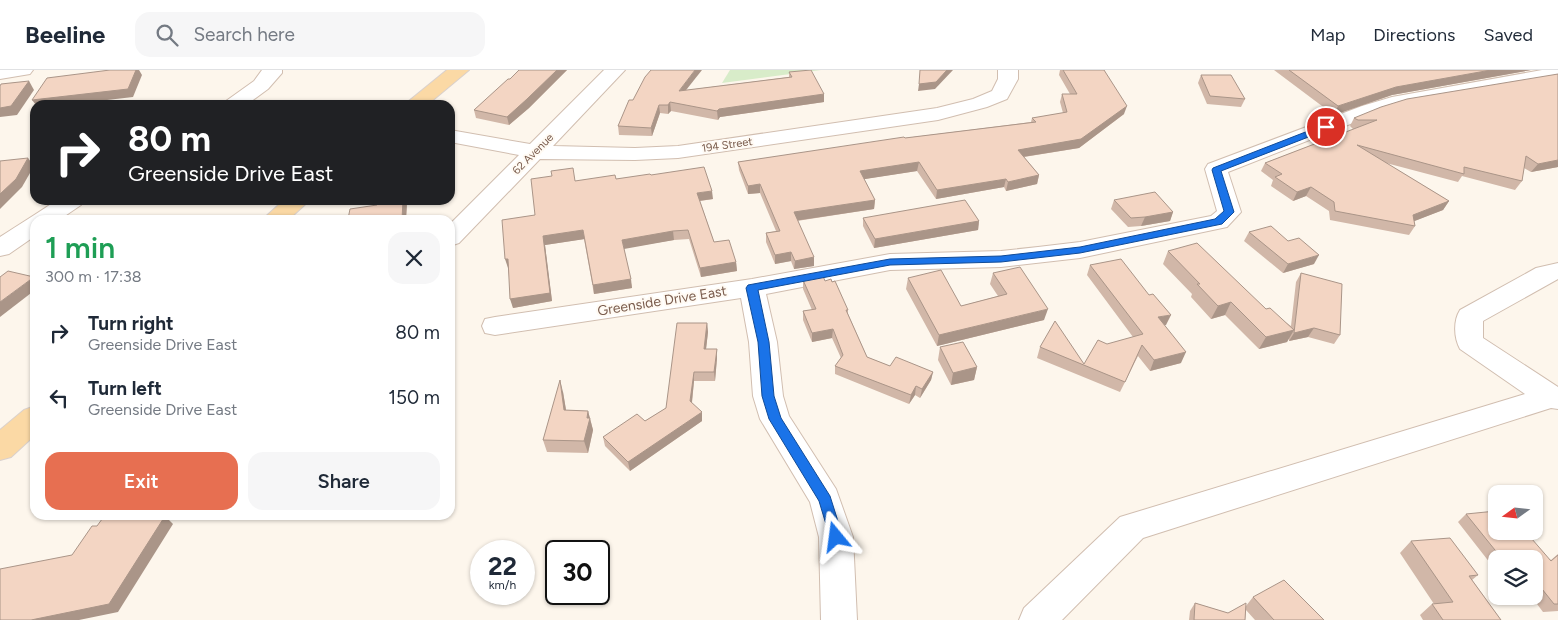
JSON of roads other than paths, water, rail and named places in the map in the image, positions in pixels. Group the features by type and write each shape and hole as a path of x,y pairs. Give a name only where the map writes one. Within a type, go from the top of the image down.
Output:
{"main road":[{"path":"420,100 459,70"},
{"path":"280,215 292,205"},
{"path":"0,448 30,422"}],"street":[{"path":"0,73 23,70"},
{"path":"240,100 261,85 272,73 272,70"},
{"name":"62 Avenue","path":"455,233 615,70"},
{"name":"194 Street","path":"455,137 536,152 635,154 678,152 938,114 980,103 1000,95 1008,79 1008,70"},
{"name":"Greenside Drive East","path":"495,326 752,288 890,262 1001,259 1080,250 1218,222 1229,212 1216,170 1369,110 1399,101 1558,74"},
{"path":"50,215 65,205"},
{"path":"0,248 30,228"},
{"path":"1554,398 1470,342 1469,317 1545,274 1558,272"},
{"path":"752,288 763,342 768,396 775,419 825,500 836,537 839,620"},
{"path":"1037,620 1132,527 1554,398"}]}
